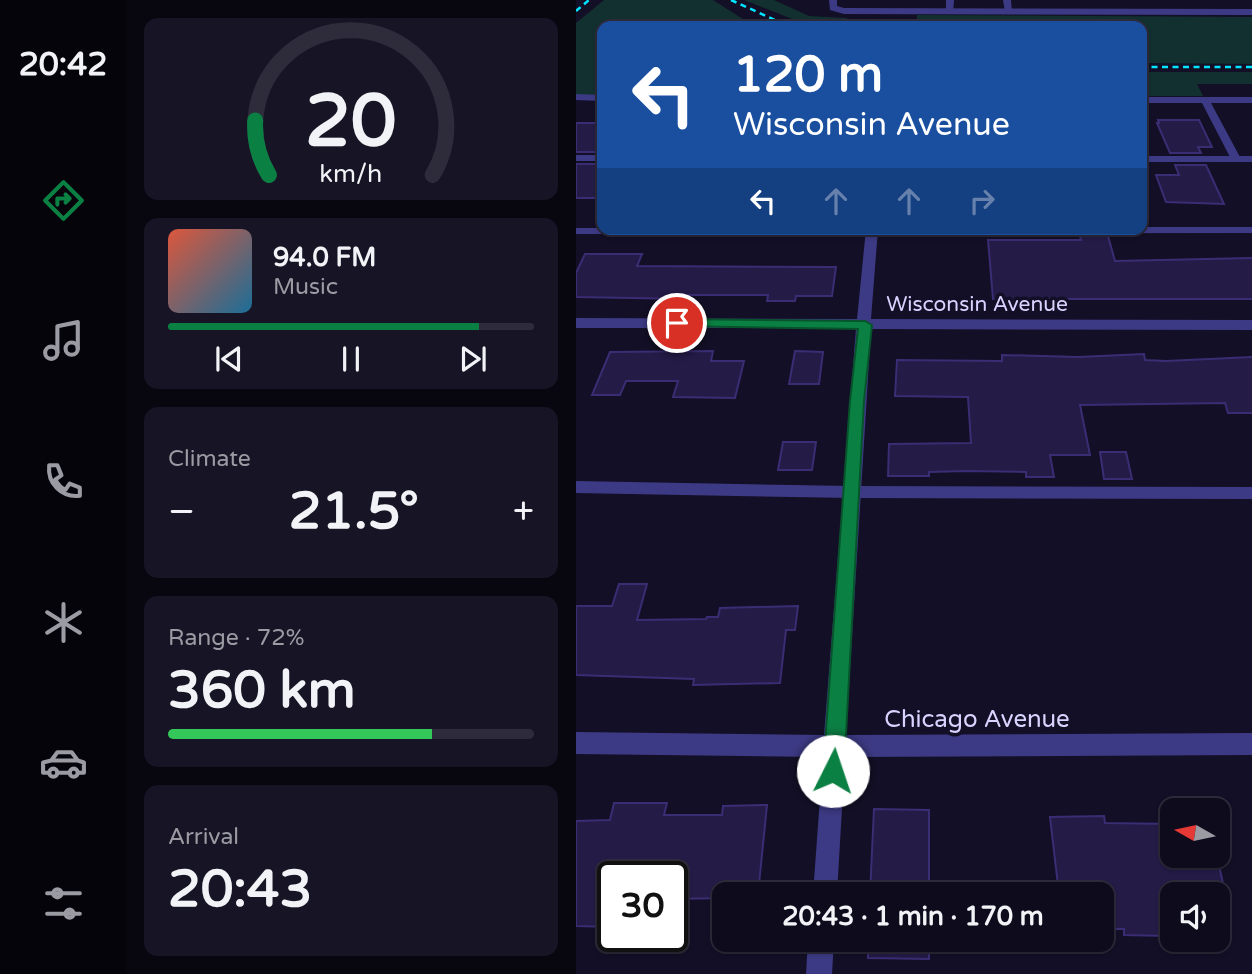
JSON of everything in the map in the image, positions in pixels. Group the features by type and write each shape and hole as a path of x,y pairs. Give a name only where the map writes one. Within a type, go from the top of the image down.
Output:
{"street":[{"path":"1086,0 1090,12"},
{"path":"833,4 844,12 1252,12"},
{"path":"576,158 597,158"},
{"path":"1147,159 1252,159"},
{"path":"826,882 851,492 872,235"},
{"name":"Wisconsin Avenue","path":"576,323 1252,325"},
{"name":"Chicago Avenue","path":"576,743 835,746 1252,744"},
{"path":"819,974 820,952"}],"lane":[{"path":"950,0 950,12"},
{"path":"1007,0 1009,12"},
{"path":"576,97 597,98"},
{"path":"1147,100 1252,100"},
{"path":"1205,100 1236,159"},
{"path":"1147,230 1252,230"},
{"path":"576,231 597,231"},
{"path":"576,487 851,492 1252,494"}],"green space":[{"path":"604,0 713,0 746,21 597,21 597,96 576,95 576,23"},
{"path":"744,0 774,0 809,16 846,18 852,21 797,21"},
{"path":"917,15 1252,17 1252,64 1147,63 1147,21 917,21"},
{"path":"1147,72 1252,72 1252,84 1197,84 1203,96 1147,96"}],"building":[{"path":"1158,120 1199,120 1212,147 1198,147 1201,153 1170,153"},
{"path":"576,123 597,123 597,152 576,152"},
{"path":"576,164 597,164 597,198 576,198"},
{"path":"1175,165 1206,165 1224,204 1166,202 1156,175 1179,175"},
{"path":"1080,236 1108,236 1115,261 1253,258 1253,299 993,299 988,240 1081,240"},
{"path":"585,254 642,254 637,266 836,267 832,296 796,296 795,301 767,301 768,295 688,295 687,299 576,297 576,273"},
{"path":"713,351 711,361 744,361 735,398 673,397 678,381 626,381 620,395 592,395 610,352"},
{"path":"795,351 823,352 819,384 789,384"},
{"path":"1144,354 1145,360 1166,361 1253,357 1253,413 1228,413 1225,403 1080,405 1090,455 1050,455 1054,477 1026,477 1026,472 966,471 929,472 929,476 888,476 889,444 971,443 968,397 895,396 897,360 1002,361 1002,355 1078,357"},
{"path":"783,442 816,442 812,470 778,470"},
{"path":"1100,452 1126,452 1132,479 1104,479"},
{"path":"619,584 647,584 637,620 706,619 718,617 720,608 798,606 795,630 786,630 780,683 693,685 694,679 576,675 576,606 612,606"},
{"path":"614,803 667,803 664,815 722,815 723,806 767,805 759,882 712,882 712,898 688,899 688,861 597,861 597,927 576,926 576,821 610,820"},
{"path":"874,809 929,810 929,882 871,882"},
{"path":"1104,816 1105,823 1160,824 1160,868 1220,868 1223,882 1160,882 1160,936 1124,935 1124,929 1114,929 1114,882 1058,882 1050,817"},
{"path":"868,952 929,952 929,959 868,958"}],"railway":[{"path":"576,11 589,0"},
{"path":"731,0 777,21"},
{"path":"1147,67 1253,67"}],"route":[{"path":"677,323 865,325 857,401 833,771"}]}
